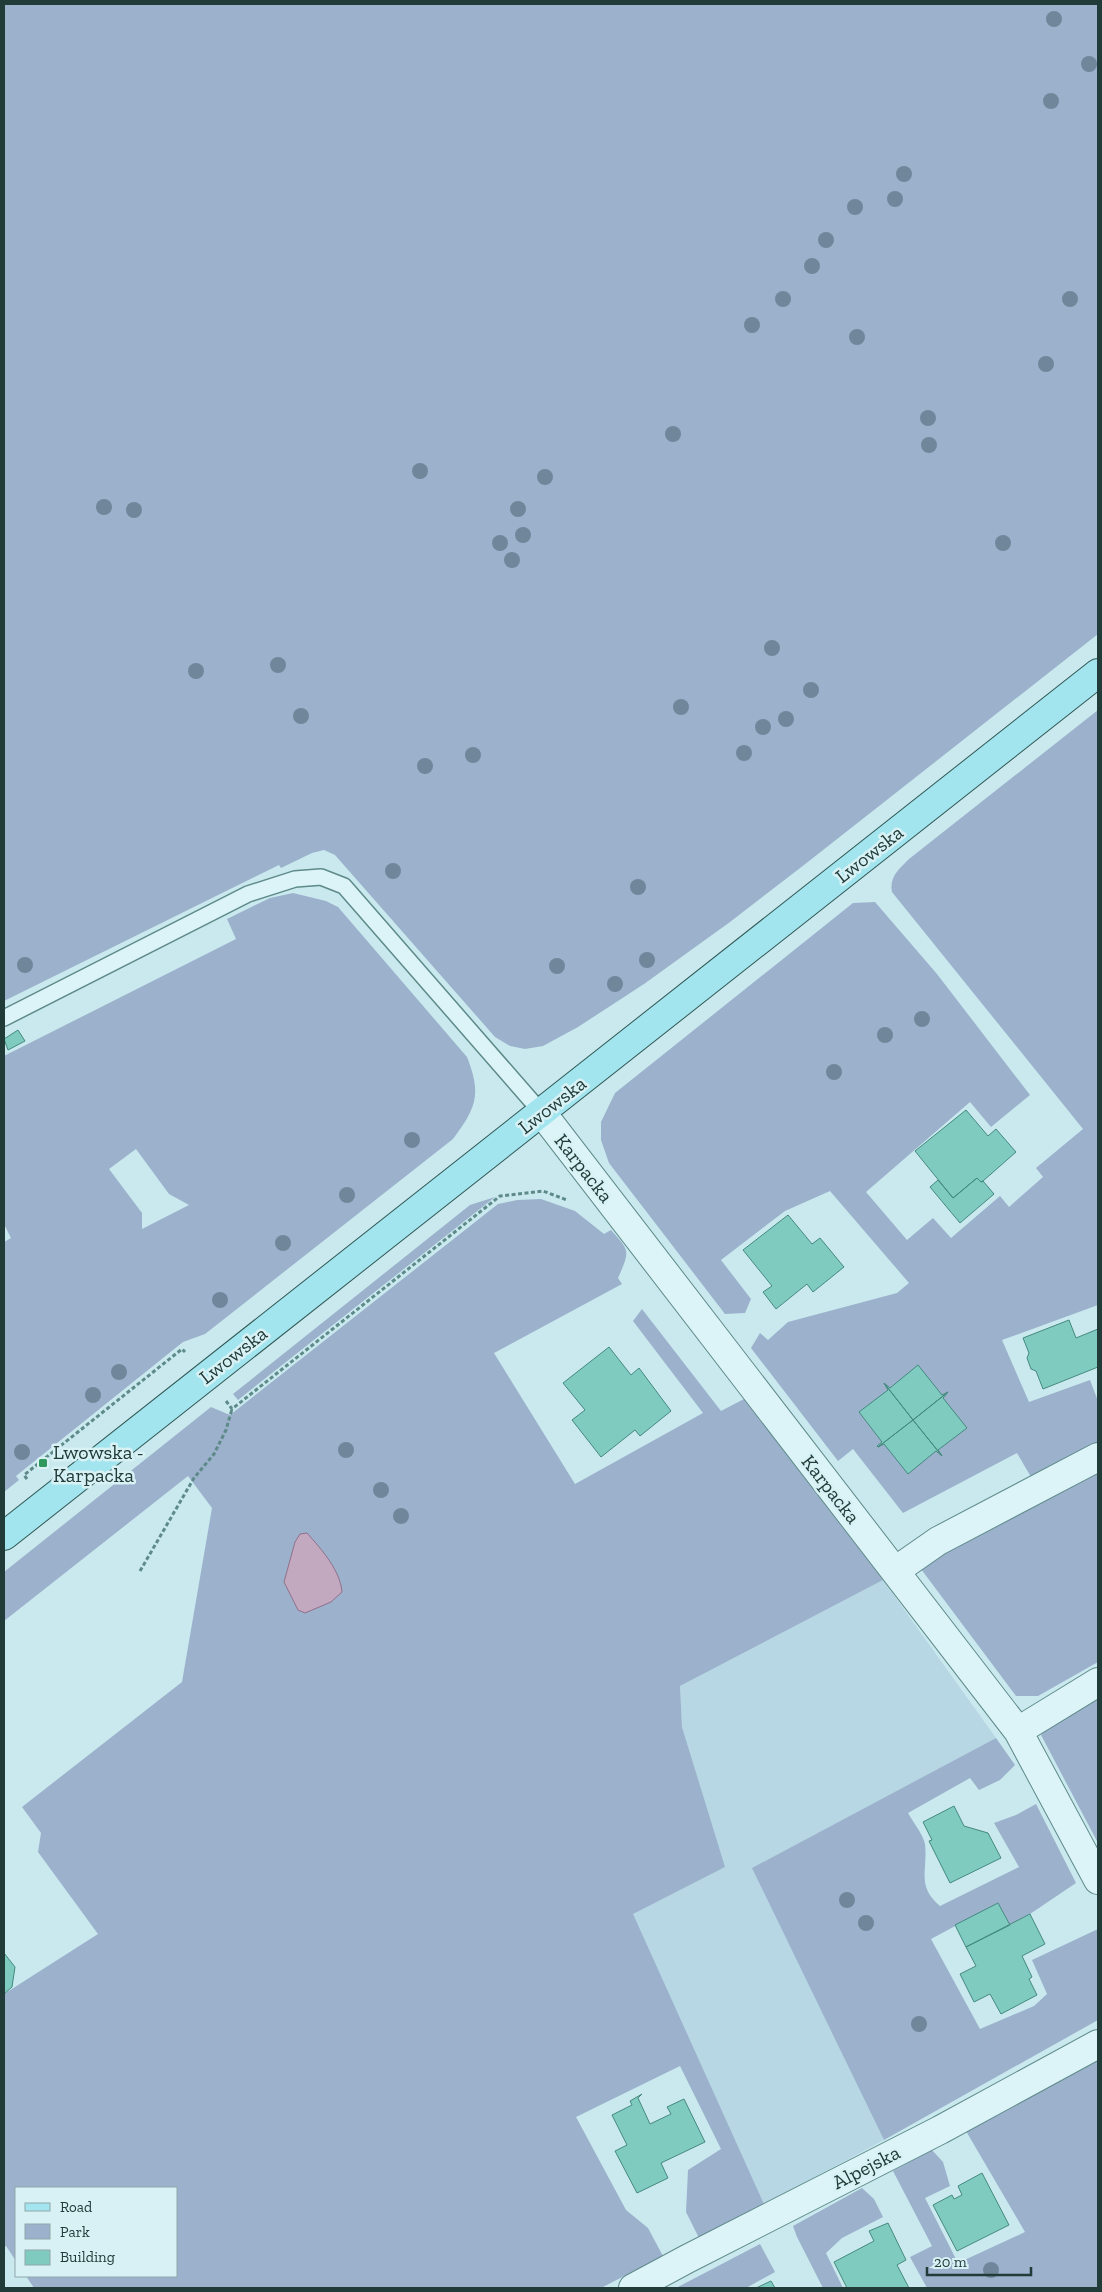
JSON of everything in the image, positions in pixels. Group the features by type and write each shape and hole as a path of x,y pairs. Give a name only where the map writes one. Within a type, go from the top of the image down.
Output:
{"main road":[{"name":"Lwowska","path":"4,1536 1098,672"}],"street":[{"name":"Karpacka","path":"542,1113 1018,1731 1098,1880"},
{"path":"895,1571 938,1542 1098,1457"},
{"path":"1018,1731 1098,1682"},
{"name":"Alpejska","path":"633,2288 940,2130 1098,2044"}],"lane":[{"path":"4,1018 248,894 296,879 321,877 344,886 542,1113"}],"path":[{"path":"140,1571 194,1478 214,1454 232,1409"}],"shaded area":[{"path":"307,1533 334,1568 341,1584 342,1592 331,1602 305,1613 298,1610 284,1582 295,1542 300,1534"},
{"path":"883,1580 996,1738 753,1868 884,2140 764,2204 632,1914 724,1867 682,1727 680,1686"}],"green space":[{"path":"4,4 1098,4 1098,634 730,922 644,984 578,1027 543,1046 525,1049 510,1046 495,1037 335,855 324,850 312,853 281,868 279,865 4,1001"},
{"path":"1098,710 1098,1305 1002,1340 1029,1402 1090,1380 1098,1401 1098,1442 1031,1477 1017,1453 903,1513 853,1449 838,1461 751,1348 760,1333 768,1340 788,1322 897,1293 909,1283 830,1191 785,1211 721,1260 751,1299 745,1313 725,1314 609,1163 601,1140 601,1122 615,1093 853,903 875,902 937,974 1030,1095 991,1127 970,1102 866,1192 907,1240 933,1218 951,1238 1000,1196 1009,1207 1043,1177 1036,1168 1083,1129 892,892 891,887 893,878 909,859"},
{"path":"293,893 326,901 338,907 467,1057 472,1070 475,1091 474,1101 467,1118 453,1139 205,1334 183,1342 16,1476 19,1480 4,1492 4,1242 11,1238 4,1224 4,1056 236,939 227,919 270,898","holes":["136,1149 169,1194 189,1205 142,1229 142,1213 109,1169"]},
{"path":"495,1197 238,1400 233,1394 470,1205"},
{"path":"541,1199 575,1211 604,1234 611,1230 625,1247 625,1262 618,1278 622,1284 494,1353 575,1484 703,1413 633,1321 642,1309 721,1411 744,1399 883,1580 680,1686 682,1727 725,1867 633,1914 764,2204 699,2238 686,2212 688,2170 721,2149 680,2066 576,2117 626,2210 648,2228 663,2256 601,2288 34,2288 27,2277 178,2277 178,2187 15,2187 15,2260 6,2246 4,2247 4,1994 98,1934 38,1852 41,1833 22,1807 182,1682 212,1508 188,1476 4,1621 4,1572 211,1407 230,1415 498,1204 517,1200"},
{"path":"1098,1471 1098,1662 1038,1696 1016,1696 918,1565"},
{"path":"1098,1692 1098,1843 1041,1735 1048,1723"},
{"path":"996,1738 1015,1765 1000,1780 979,1790 970,1778 908,1813 924,1840 926,1854 925,1885 928,1892 940,1906 1019,1867 994,1823 1016,1815 1036,1804 1076,1883 1010,1925 998,1903 931,1939 980,2029 1034,2006 1047,1994 1032,1960 1098,1929 1098,2020 884,2140 752,1868"},
{"path":"1098,2059 1098,2288 927,2288 910,2257 932,2246 893,2171 932,2150 943,2162 950,2186 925,2198 958,2263 1025,2232 966,2131"},
{"path":"862,2188 874,2199 883,2217 842,2238 826,2253 843,2288 823,2288 793,2226"},
{"path":"760,2244 775,2272 746,2288 676,2288"}],"building":[{"path":"18,1030 25,1041 8,1050 4,1039"},
{"path":"966,1110 988,1136 996,1129 1016,1152 983,1181 981,1182 977,1178 953,1198 915,1151"},
{"path":"977,1178 981,1182 983,1181 994,1194 960,1223 930,1187 938,1180 953,1198"},
{"path":"788,1215 812,1244 820,1238 844,1267 813,1292 807,1284 776,1309 763,1292 772,1286 743,1250"},
{"path":"1069,1320 1076,1338 1098,1329 1098,1367 1043,1389 1036,1371 1031,1369 1027,1358 1029,1353 1023,1338"},
{"path":"609,1347 631,1375 639,1368 671,1411 640,1436 635,1430 601,1457 572,1420 585,1410 563,1383"},
{"path":"918,1365 942,1395 948,1392 913,1420 884,1383 890,1388"},
{"path":"884,1383 913,1420 878,1447 882,1442 859,1412 888,1390"},
{"path":"948,1392 943,1398 967,1428 938,1450 942,1456 913,1420"},
{"path":"913,1420 942,1456 936,1451 908,1474 884,1444 878,1447"},
{"path":"954,1806 964,1826 988,1833 1001,1858 950,1883 929,1841 932,1840 923,1822"},
{"path":"998,1903 1010,1925 966,1947 955,1925"},
{"path":"1030,1914 1045,1944 1022,1956 1032,1977 1029,1979 1037,1995 1001,2014 990,1994 974,2002 960,1974 976,1966 966,1947"},
{"path":"4,1953 15,1967 12,1987 4,1994"},
{"path":"642,2094 638,2098 650,2124 671,2114 667,2107 684,2099 705,2142 661,2163 668,2178 637,2193 615,2151 627,2145 612,2115 632,2105 630,2101"},
{"path":"982,2173 1009,2225 957,2251 933,2205 952,2195 954,2199 962,2195 958,2186"},
{"path":"888,2223 906,2260 897,2265 909,2288 847,2288 834,2262 874,2241 869,2231"},
{"path":"771,2281 775,2288 756,2288"}],"place":[{"name":"Lwowska - Karpacka","path":"43,1463"}]}
